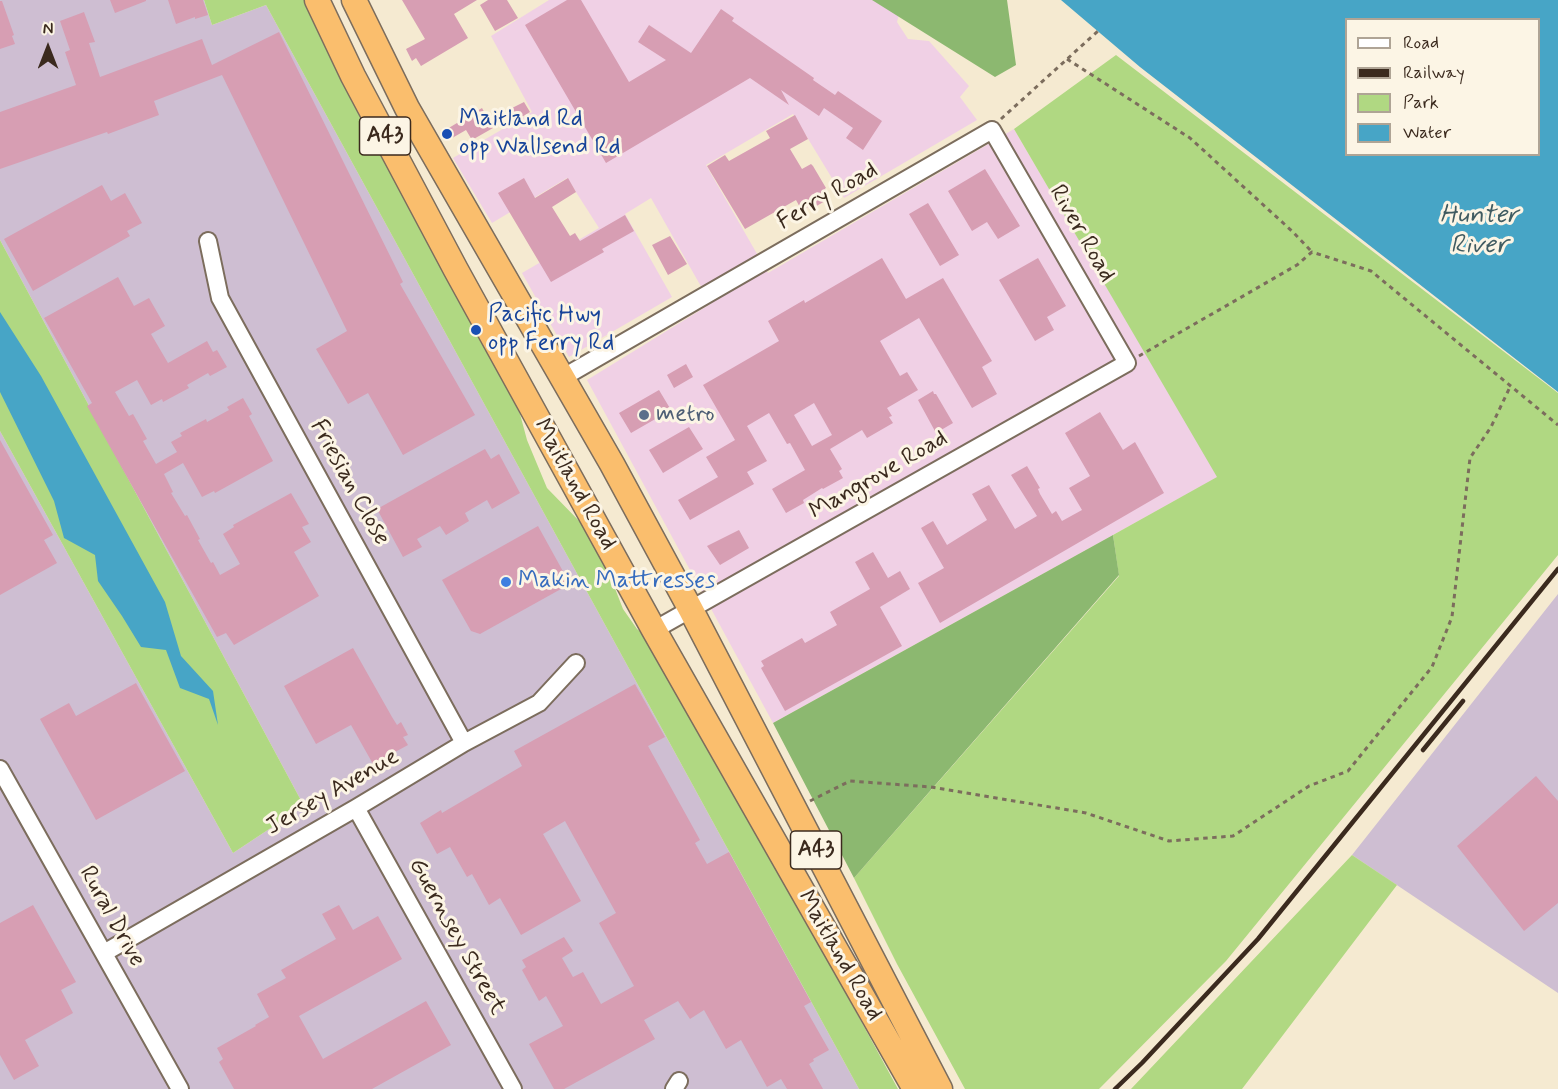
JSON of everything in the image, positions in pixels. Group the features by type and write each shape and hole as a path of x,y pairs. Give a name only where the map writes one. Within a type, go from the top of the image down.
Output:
{"highway":[{"name":"Maitland Road","path":"316,0 353,76 456,270 654,630 915,1089"},
{"name":"Maitland Road","path":"354,0 407,108 612,464 691,610 940,1089"}],"street":[{"name":"Ferry Road","path":"562,378 992,130"},
{"name":"River Road","path":"992,130 1127,363"},
{"name":"Friesian Close","path":"208,241 220,298 464,743"},
{"name":"Mangrove Road","path":"654,630 1127,363"},
{"name":"Jersey Avenue","path":"104,953 464,743 538,703 576,663"},
{"name":"Rural Drive","path":"0,769 180,1089"},
{"name":"Guernsey Street","path":"356,808 513,1089"}],"path":[{"path":"992,130 1002,117 1098,31"},
{"path":"1067,59 1190,138 1293,232 1311,252 1371,271 1558,425"},
{"path":"1127,363 1297,265 1311,252"},
{"path":"794,808 850,781 931,786 1086,813 1169,841 1233,836 1309,786 1348,771 1432,667 1452,618 1470,458 1491,427 1510,387"}],"shaded area":[{"path":"0,0 204,0 212,25 266,5 859,1089 0,1089 0,431 233,853 304,806 0,240"},
{"path":"549,0 878,0 899,14 897,22 908,39 929,41 969,86 960,97 977,120 844,198 793,114 706,165 768,273 1014,129 1218,477 773,723 587,380 712,303 651,198 625,214 672,297 569,357 522,273 599,228 567,178 492,223 453,158 532,112 491,36"},
{"path":"1558,594 1558,993 1352,855"}],"green space":[{"path":"204,0 304,0 351,93 484,335 520,414 527,440 547,488 584,526 609,573 623,609 637,629 655,643 898,1089 859,1089 266,5 212,25"},
{"path":"872,0 1007,0 1016,65 995,77"},
{"path":"1116,55 1558,393 1558,555 1226,961 1099,1089 965,1089 897,964 854,878 1119,576 1113,535 1217,477 1014,129"},
{"path":"0,240 304,806 233,853 0,431"},
{"path":"1113,535 1119,575 854,878 773,723"},
{"path":"1352,855 1397,885 1242,1089 1131,1089"}],"water":[{"name":"Hunter River","path":"1061,0 1558,0 1558,392 1140,67"},
{"path":"0,312 41,376 165,602 181,656 213,691 218,725 209,699 180,688 166,650 141,647 98,581 95,555 64,538 54,501 0,392"}],"building":[{"path":"110,0 146,0 146,1 115,13"},
{"path":"168,0 203,0 208,15 176,24"},
{"path":"402,0 477,0 454,14 468,38 421,66 416,58 412,61 406,49 425,39"},
{"path":"488,0 507,0 518,18 495,31 480,5"},
{"path":"567,0 581,0 629,82 666,60 638,42 649,25 691,53 721,9 734,18 732,21 814,78 813,80 835,95 838,91 882,121 863,150 846,138 853,128 824,108 819,116 781,90 789,105 750,78 606,163 525,25"},
{"path":"0,1 2,1 14,35 12,36 15,44 0,49"},
{"path":"84,12 95,42 89,43 100,77 202,39 212,65 279,32 403,282 400,284 475,415 403,455 368,393 348,404 316,349 347,331 222,75 154,101 159,115 0,169 0,112 76,85 65,52 70,50 60,21"},
{"path":"524,102 530,112 517,120 510,109"},
{"path":"482,108 493,128 472,140 466,130 447,141 442,132"},
{"path":"795,115 808,139 790,149 802,169 811,164 813,166 826,188 827,192 822,195 825,201 810,210 808,207 802,211 796,200 745,229 707,166 725,155 729,161 770,138 766,131"},
{"path":"985,169 1020,226 998,239 987,222 972,231 948,191"},
{"path":"524,178 535,198 568,178 576,192 552,207 570,236 575,233 580,241 625,215 634,231 602,249 604,252 551,282 498,193"},
{"path":"102,185 111,201 125,193 142,223 127,231 130,236 33,291 4,239"},
{"path":"928,203 959,255 940,266 909,214"},
{"path":"670,236 687,264 668,275 652,245"},
{"path":"882,258 906,299 943,278 992,361 982,367 997,394 972,408 919,318 880,341 900,376 907,372 918,390 887,408 893,423 867,438 862,430 830,449 842,469 839,471 843,478 822,488 803,500 804,503 786,513 772,489 805,470 769,413 747,426 767,461 747,472 754,484 690,520 678,500 718,477 706,457 735,440 703,385 779,341 768,321 804,300 805,303","holes":["814,403 832,435 812,446 794,415"]},
{"path":"1038,258 1066,306 1047,317 1054,330 1035,341 999,280"},
{"path":"118,277 134,306 149,298 165,326 151,334 168,363 207,341 213,352 217,350 227,367 210,376 208,373 187,385 189,388 163,402 162,399 151,405 137,380 115,392 129,416 133,414 147,439 143,441 156,464 177,452 171,442 182,436 180,433 229,410 227,407 243,398 252,414 249,416 273,461 215,493 214,491 202,497 183,463 164,474 173,492 171,493 185,516 187,515 200,539 198,540 220,575 240,564 223,534 234,527 233,525 291,493 309,524 302,527 311,542 294,552 319,596 234,645 226,633 217,637 87,406 92,403 44,318"},
{"path":"686,364 693,377 674,388 667,375"},
{"name":"metro","path":"659,390 671,410 631,433 619,413"},
{"path":"933,391 953,423 936,433 918,400"},
{"path":"1100,412 1123,450 1135,442 1164,493 940,623 918,583 944,568 921,528 933,521 947,545 987,520 972,494 989,485 1015,529 1037,516 1011,475 1027,466 1052,514 1056,511 1062,521 1082,510 1069,488 1090,476 1065,433"},
{"path":"689,427 703,449 663,473 649,450"},
{"path":"0,440 53,535 44,540 57,563 0,595"},
{"path":"485,449 491,459 499,454 520,493 492,509 487,500 465,513 469,521 446,535 440,526 417,539 422,547 403,557 377,509"},
{"name":"Makin Mattresses","path":"538,526 570,584 480,634 471,631 442,580"},
{"path":"739,530 749,548 720,565 707,546"},
{"path":"873,552 888,578 900,571 910,589 880,607 902,646 785,711 761,668 764,666 761,661 802,638 805,643 837,625 830,612 870,589 855,562"},
{"path":"353,648 397,725 401,722 408,735 403,737 408,745 373,764 351,725 316,744 284,686"},
{"path":"136,683 185,771 96,820 40,719 69,703 76,716"},
{"path":"635,684 665,737 648,746 700,840 695,843 707,864 729,852 811,1002 804,1006 829,1050 813,1059 814,1061 809,1064 823,1089 787,1089 781,1079 767,1087 741,1040 726,1049 704,1010 690,1019 678,1001 644,1020 655,1039 564,1089 554,1089 529,1044 563,1026 546,996 539,1001 522,970 526,967 522,960 564,937 573,951 562,958 573,977 583,972 601,1004 634,986 599,923 616,913 565,821 543,834 581,901 521,935 500,898 489,905 472,874 467,877 450,847 437,854 420,823 441,810 442,813 522,766 514,751"},
{"path":"1536,776 1558,801 1558,903 1524,931 1457,846"},
{"path":"33,905 76,982 61,990 73,1013 25,1040 39,1066 14,1080 0,1055 0,923"},
{"path":"339,905 353,930 378,916 402,959 299,1016 323,1059 426,1001 451,1045 372,1089 234,1089 219,1062 223,1059 217,1048 269,1017 257,994 286,978 281,970 336,939 322,914"}],"railway":[{"path":"1115,1089 1258,939 1558,569"},
{"path":"1423,750 1463,701"}],"place":[{"name":"Maitland Rd opp Wallsend Rd","path":"447,134"},
{"name":"Pacific Hwy opp Ferry Rd","path":"476,330"},
{"name":"metro","path":"644,415"},
{"name":"Makin Mattresses","path":"506,582"}]}
